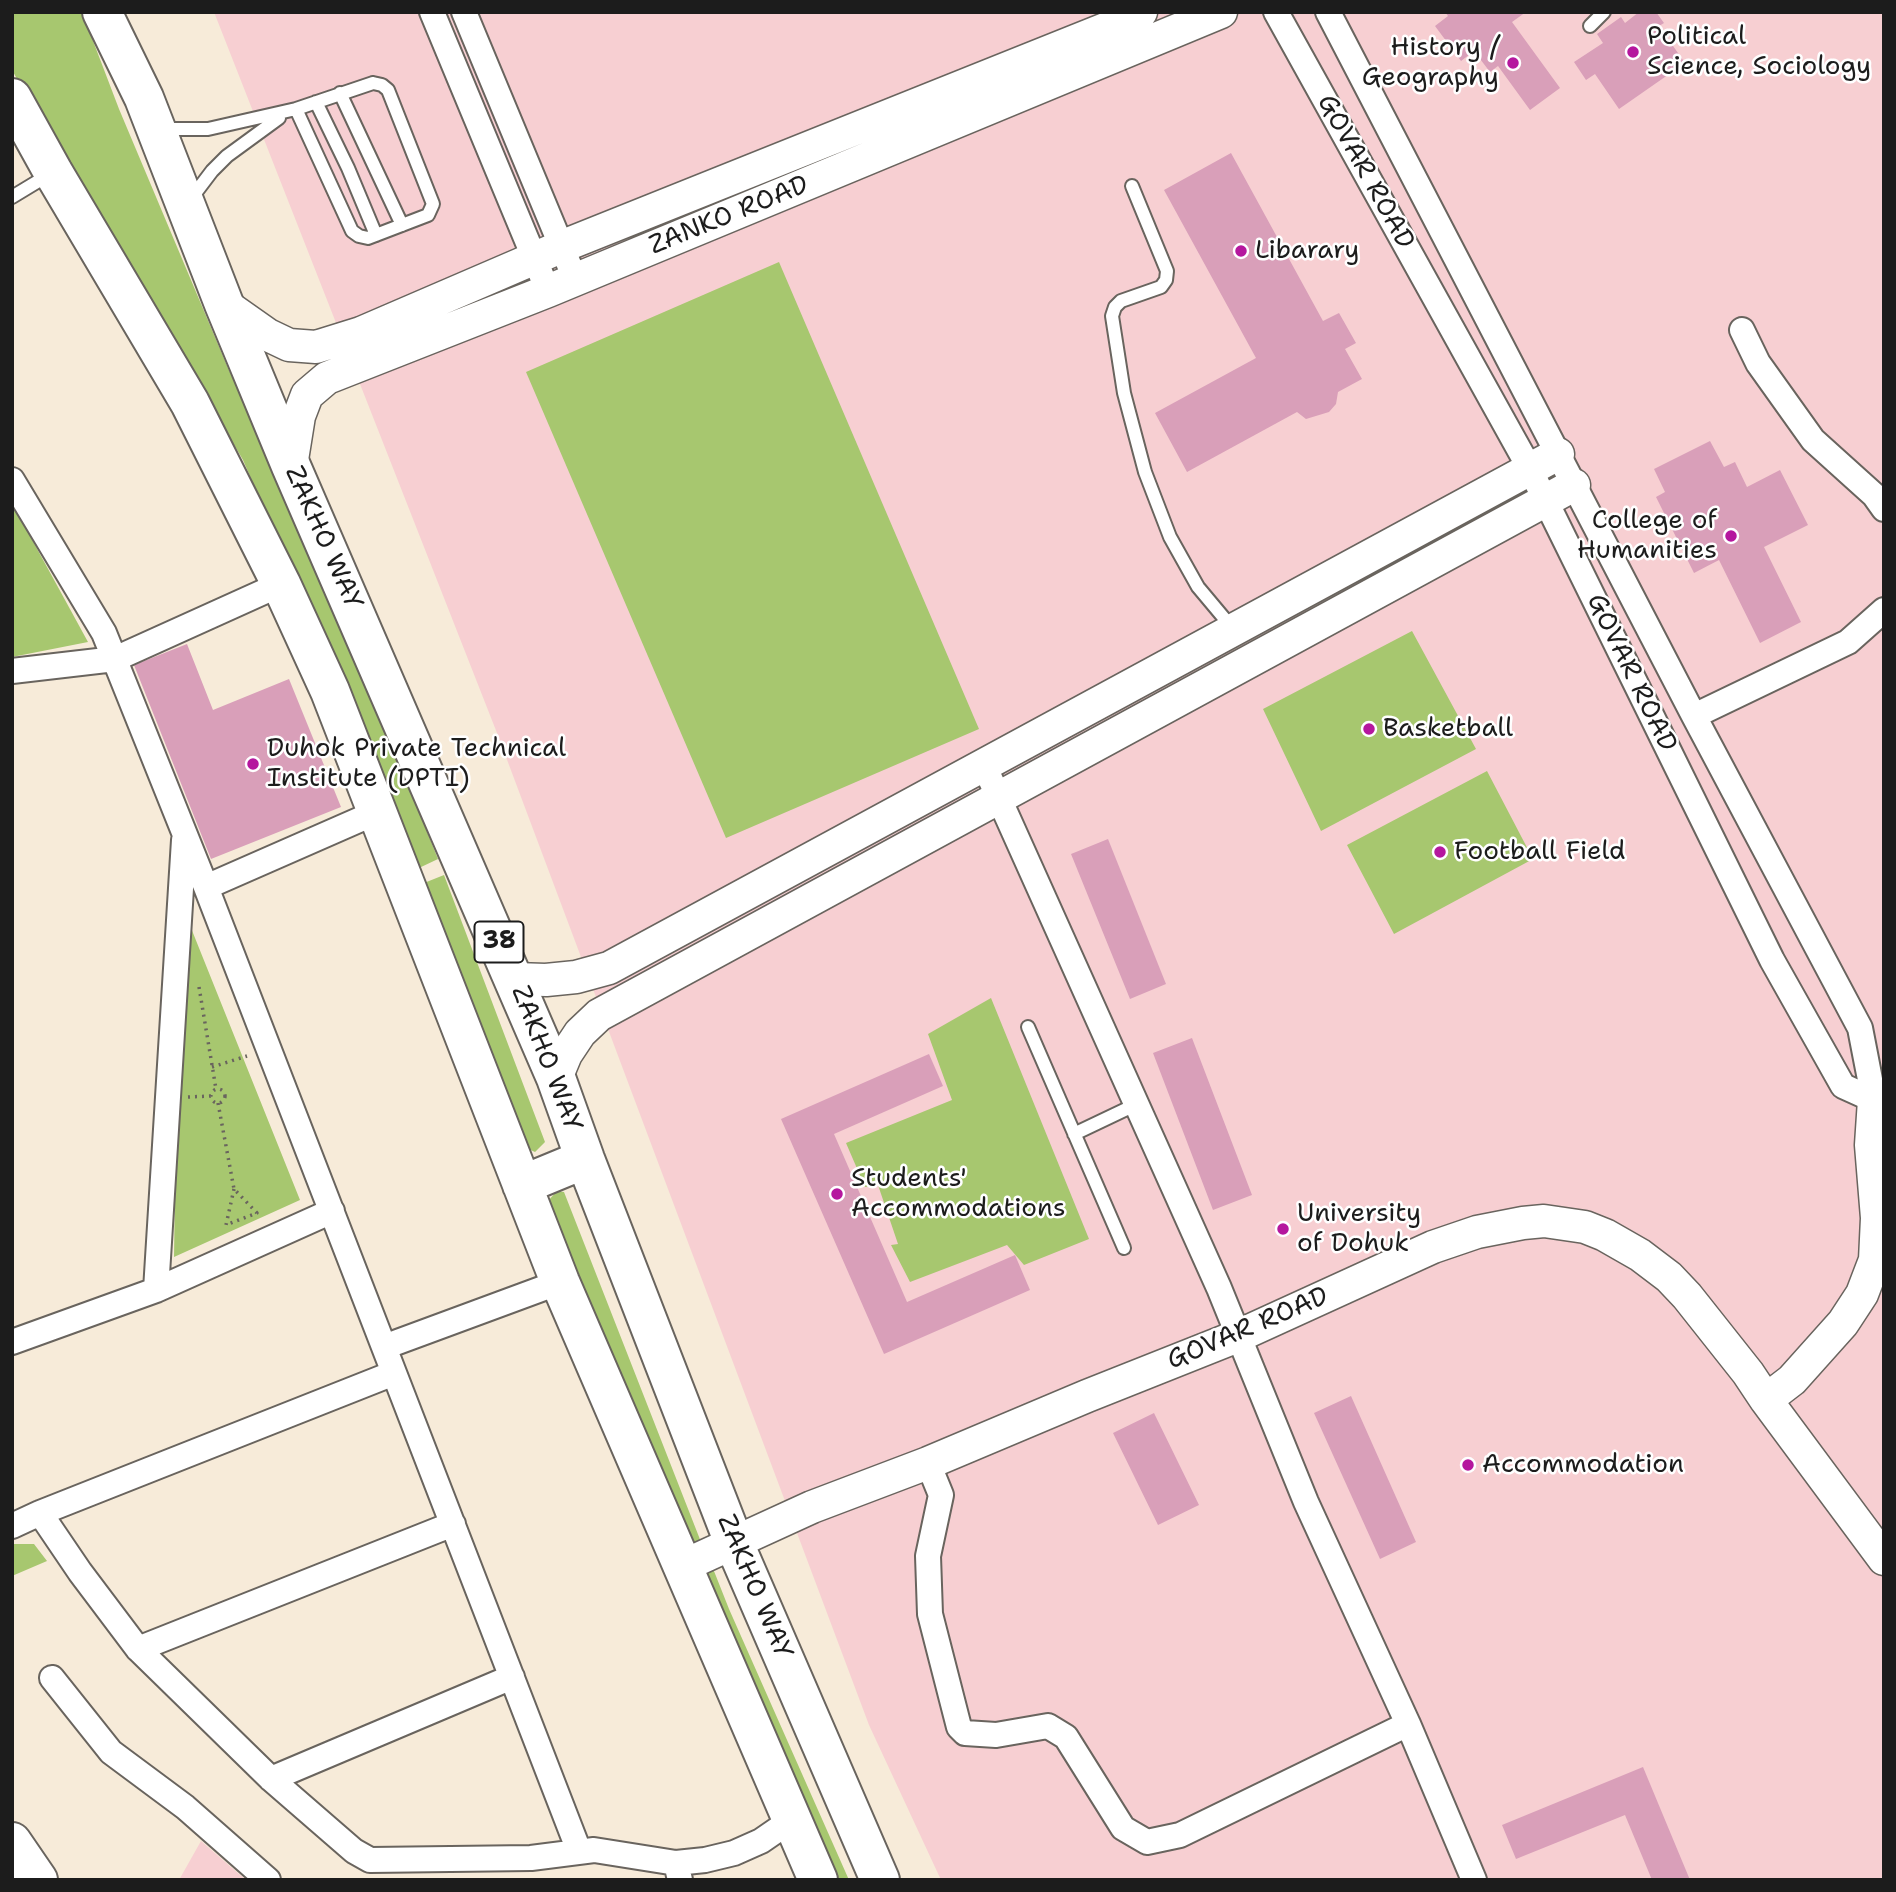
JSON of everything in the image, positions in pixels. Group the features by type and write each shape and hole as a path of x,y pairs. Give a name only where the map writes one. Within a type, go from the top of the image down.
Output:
{"main road":[{"name":"ZAKHO WAY","path":"102,12 144,98 224,304 291,466 556,1077 585,1159 734,1543 880,1880"},
{"name":"38","path":"12,97 53,172 190,403 281,584 330,691 560,1282 818,1880"},
{"path":"522,1185 585,1159"},
{"path":"12,1842 38,1880"}],"street":[{"path":"432,12 549,252"},
{"path":"464,12 561,285"},
{"name":"ZANKO ROAD","path":"224,304 268,335 289,345 316,347 361,333 549,252 1110,27 1141,12"},
{"name":"ZANKO ROAD","path":"307,396 327,378 561,285 1221,12"},
{"name":"GOVAR ROAD","path":"1276,12 1530,469 1772,960 1843,1086 1880,1102"},
{"name":"GOVAR ROAD","path":"1328,12 1694,716 1860,1028 1880,1102 1871,1145 1877,1218 1875,1260 1862,1294 1843,1323 1792,1380 1766,1401"},
{"path":"1742,330 1758,363 1813,440 1874,495 1884,509"},
{"path":"289,345 307,396 299,416 291,466"},
{"path":"515,979 576,977 608,968 1558,454"},
{"path":"12,480 104,633 206,887 579,1851"},
{"path":"556,1077 566,1054 580,1033 599,1015 1574,485"},
{"path":"12,671 114,659 281,584"},
{"path":"1694,716 1848,642 1884,610"},
{"path":"984,765 1219,1288 1306,1502 1408,1724 1474,1880"},
{"path":"206,887 377,812"},
{"path":"156,1290 184,833"},
{"path":"608,968 627,999"},
{"path":"12,1342 156,1290 332,1211"},
{"name":"GOVAR ROAD","path":"683,1566 812,1507 928,1464 1087,1396 1238,1336 1455,1239 1523,1223 1565,1223 1586,1227 1623,1244 1668,1277 1712,1326 1884,1559"},
{"path":"384,1346 560,1282"},
{"path":"12,1526 394,1373"},
{"path":"928,1464 941,1495 928,1556 930,1614 960,1727 965,1733 996,1735 1048,1726 1066,1737 1124,1828 1147,1842 1180,1835 1408,1724"},
{"path":"40,1513 80,1573 138,1649 271,1779 371,1870 534,1869 579,1851 594,1850 678,1871 705,1860 734,1853 761,1841 793,1819"},
{"path":"138,1649 453,1524"},
{"path":"271,1779 512,1677"},
{"path":"52,1678 111,1752 186,1807 268,1880"}],"lane":[{"path":"1590,26 1604,12"},
{"path":"156,129 208,129 291,111 373,83 382,85 388,90 433,204 428,215 368,238 352,231 291,111"},
{"path":"340,93 401,225"},
{"path":"316,102 376,235"},
{"path":"187,205 199,187 228,156 291,111"},
{"path":"12,197 53,172"},
{"path":"1132,186 1167,271 1166,280 1161,287 1121,301 1115,307 1112,316 1124,393 1145,472 1170,537 1198,587 1234,630"},
{"path":"1028,1027 1124,1248"},
{"path":"1074,1134 1137,1104"}],"path":[{"path":"197,975 216,1089"},
{"path":"212,1067 268,1048"},
{"path":"211,1096 216,1089"},
{"path":"216,1089 223,1091 225,1095 218,1103"},
{"path":"182,1097 211,1096"},
{"path":"211,1096 214,1102 218,1103"},
{"path":"218,1103 234,1189 226,1225 257,1213 234,1189"}],"shaded area":[{"name":"University of Dohuk","path":"214,12 1884,12 1884,1880 941,1880 869,1725 497,733"},
{"path":"201,1841 246,1880 179,1880"}],"green space":[{"path":"12,12 82,12 119,109 228,368 328,585 438,859 419,868 243,460 172,339 101,229 12,70"},
{"path":"779,262 979,729 726,838 526,372"},
{"path":"12,503 88,642 12,657"},
{"name":"Basketball","path":"1412,631 1476,749 1321,831 1263,709"},
{"name":"Football Field","path":"1487,771 1533,859 1394,934 1347,845"},
{"path":"444,875 545,1142 535,1152 524,1147 424,883"},
{"path":"179,922 189,923 300,1200 174,1257"},
{"path":"991,998 1089,1239 1024,1265 1007,1245 910,1282 891,1245 898,1244 878,1185 865,1187 846,1143 952,1100 928,1034"},
{"path":"557,1191 564,1192 701,1542 682,1550 547,1202"},
{"path":"12,1544 34,1544 47,1561 12,1576"},
{"path":"712,1566 849,1880 828,1880 691,1577"}],"building":[{"name":"History / Geography","path":"1445,12 1526,12 1512,22 1560,88 1530,110 1498,66 1490,72 1474,51 1461,61 1435,26 1448,16"},
{"name":"Political Science, Sociology","path":"1639,12 1656,12 1664,23 1659,26 1685,63 1619,109 1595,74 1586,80 1574,62 1603,43 1597,34 1621,17 1625,23"},
{"name":"Libarary","path":"1231,153 1323,321 1339,313 1356,343 1345,349 1362,379 1338,392 1336,404 1329,412 1306,419 1297,412 1187,472 1155,413 1256,358 1164,190"},
{"name":"College of Humanities","path":"1710,441 1724,467 1735,462 1747,487 1780,470 1808,525 1764,547 1801,622 1760,643 1719,560 1694,573 1656,497 1665,492 1654,469"},
{"path":"187,644 213,710 289,679 341,807 211,859 134,665"},
{"path":"1108,839 1166,984 1130,999 1071,854"},
{"path":"1192,1038 1252,1195 1213,1210 1153,1053"},
{"name":"Students' Accommodations","path":"929,1054 943,1086 834,1134 907,1302 1015,1255 1030,1290 884,1354 781,1119"},
{"path":"1351,1396 1416,1542 1380,1559 1314,1413"},
{"path":"1154,1413 1199,1505 1158,1525 1113,1433"},
{"path":"1643,1767 1690,1880 1652,1880 1625,1815 1516,1859 1502,1825"}],"place":[{"name":"Political Science, Sociology","path":"1633,52"},
{"name":"History / Geography","path":"1513,63"},
{"name":"Libarary","path":"1241,251"},
{"name":"College of Humanities","path":"1731,536"},
{"name":"Basketball","path":"1369,729"},
{"name":"Duhok Private Technical Institute (DPTI)","path":"253,764"},
{"name":"Football Field","path":"1440,852"},
{"name":"Students' Accommodations","path":"837,1194"},
{"name":"University of Dohuk","path":"1283,1229"},
{"name":"Accommodation","path":"1468,1465"}]}
